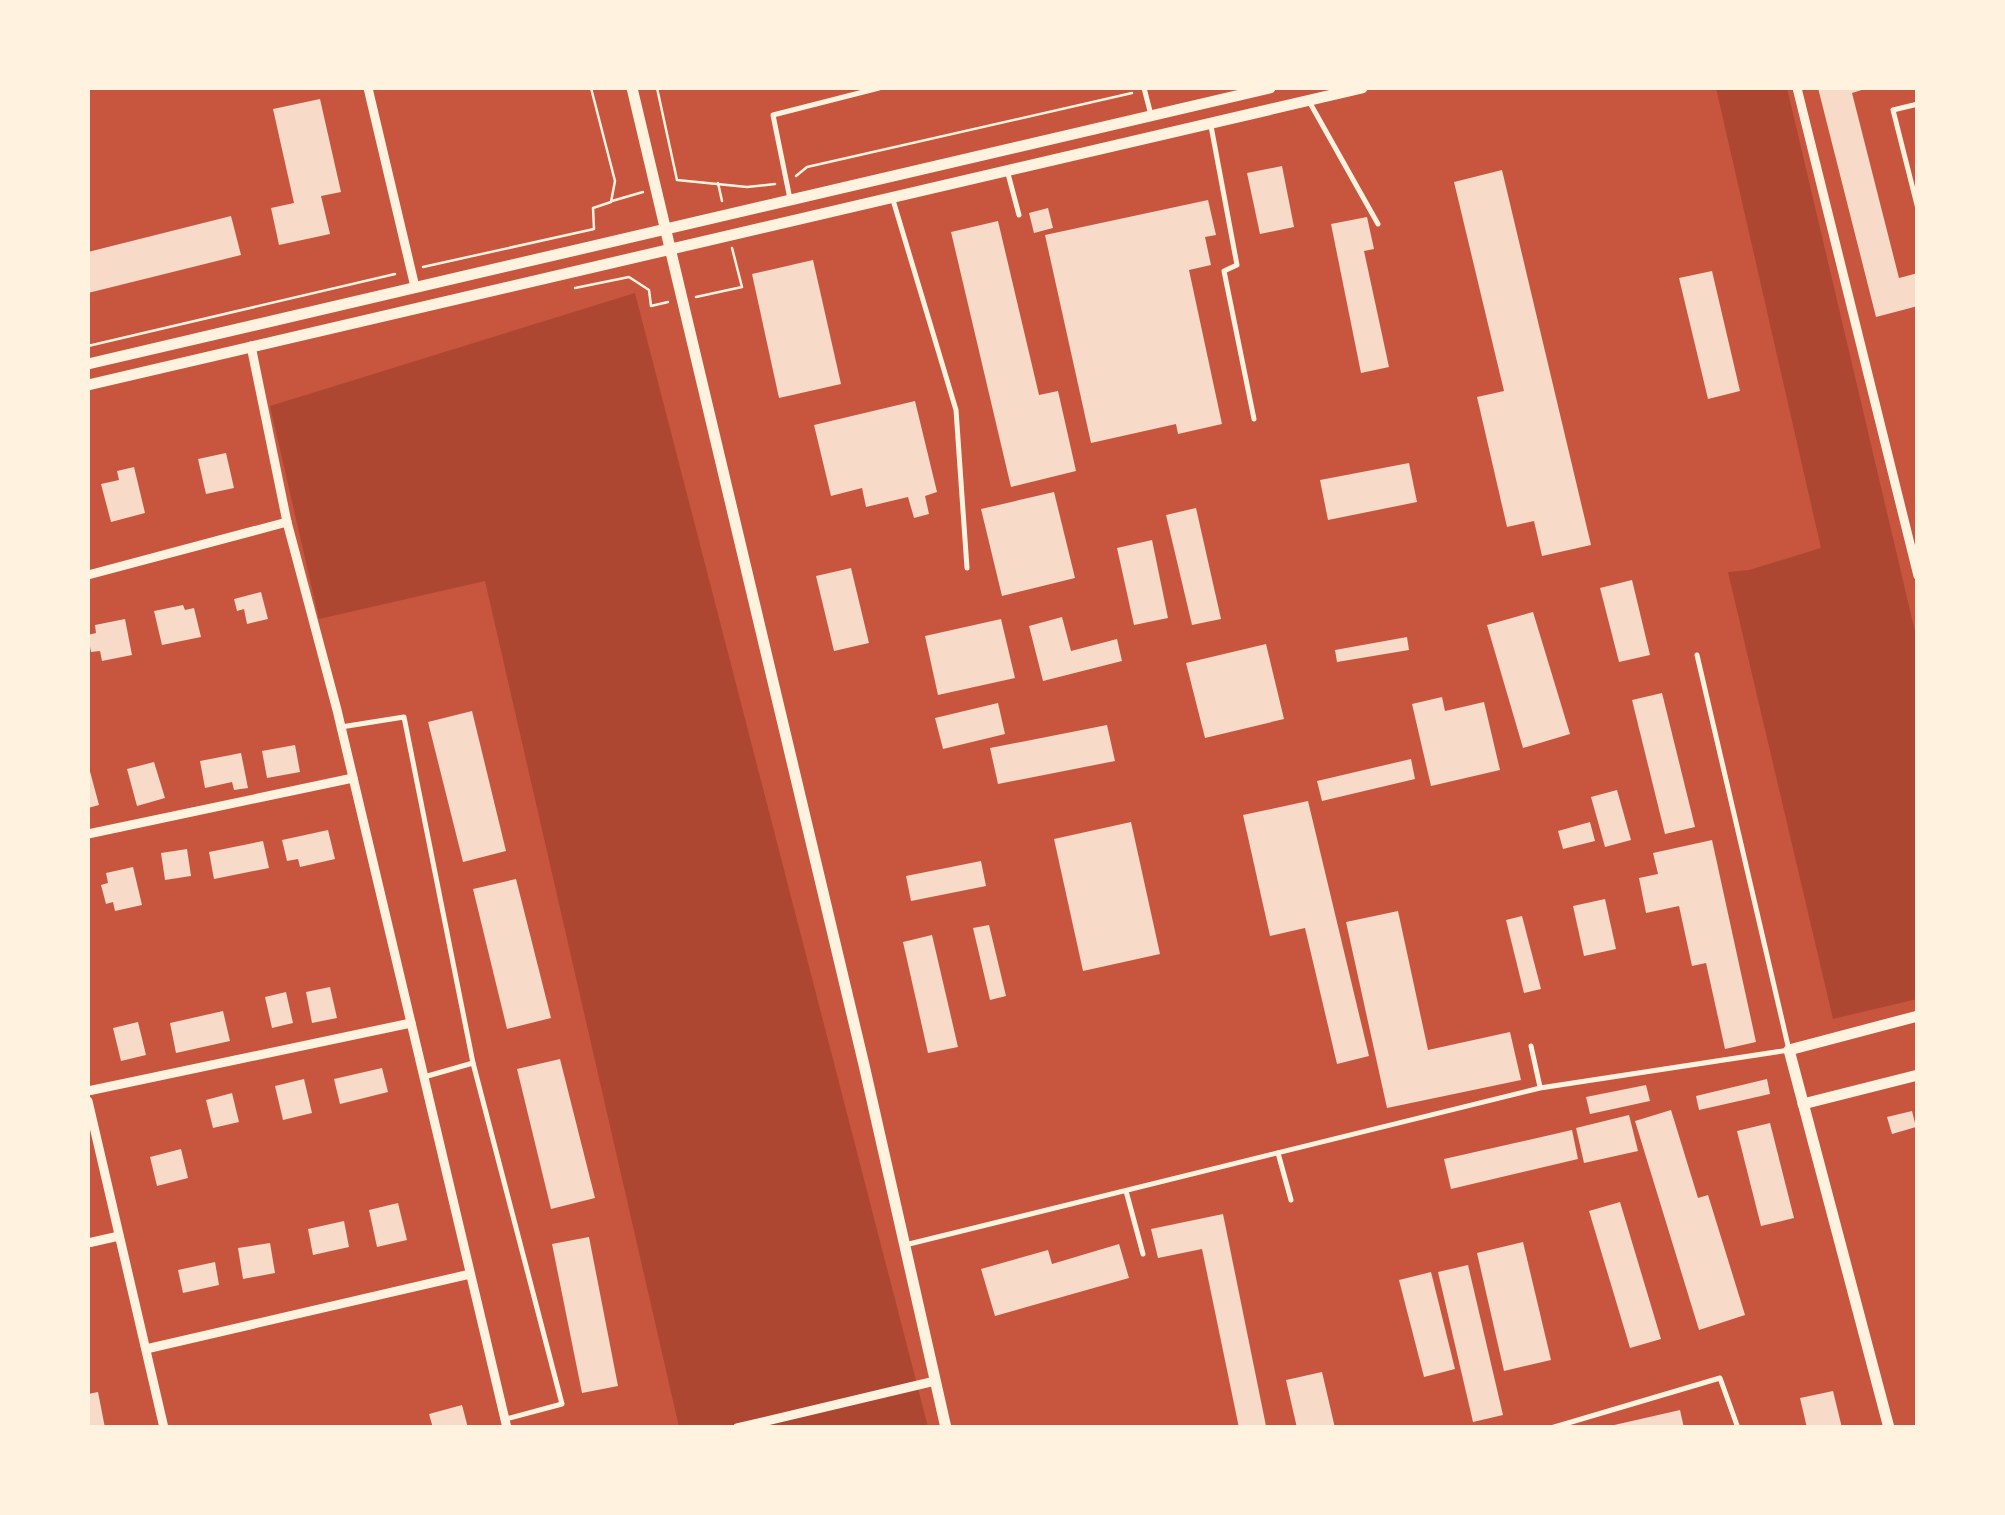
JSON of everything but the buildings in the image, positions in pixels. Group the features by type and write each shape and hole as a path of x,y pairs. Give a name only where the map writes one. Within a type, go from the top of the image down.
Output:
{"street":[{"path":"368,88 415,287"},
{"path":"632,88 946,1428"},
{"path":"88,364 1270,88"},
{"path":"88,385 1362,88"},
{"path":"1797,88 1918,576"},
{"path":"251,346 288,522 341,727 506,1423"},
{"path":"88,575 288,522"},
{"path":"88,834 353,778"},
{"path":"1889,1428 1788,1050 1918,1016"},
{"path":"88,1091 411,1023"},
{"path":"1803,1104 1918,1074"},
{"path":"88,1100 164,1428"},
{"path":"88,1243 120,1236"},
{"path":"146,1349 470,1274"},
{"path":"738,1428 935,1381"}],"lane":[{"path":"790,199 773,115 879,88"},
{"path":"1144,89 1151,115"},
{"path":"1308,100 1378,224"},
{"path":"1918,104 1893,110 1918,209"},
{"path":"1211,123 1237,265 1224,271 1254,419"},
{"path":"1007,170 1019,215"},
{"path":"893,197 956,410 968,568"},
{"path":"905,1246 1540,1088 1788,1050 1698,655"},
{"path":"341,727 404,717 473,1063 562,1404 506,1423"},
{"path":"1530,1046 1540,1088"},
{"path":"424,1076 473,1063"},
{"path":"1278,1153 1291,1200"},
{"path":"1126,1190 1143,1254"},
{"path":"1551,1428 1720,1378 1738,1428"}],"path":[{"path":"657,88 678,180 747,187 786,183 807,167 1144,89"},
{"path":"718,183 724,214"},
{"path":"574,288 629,277 649,290 652,306 742,287 728,235"}],"shaded area":[{"path":"1716,88 1787,88 1917,640 1917,999 1833,1019 1728,572 1749,570 1821,548"},
{"path":"635,293 928,1427 679,1427 485,581 319,619 270,406"}]}
